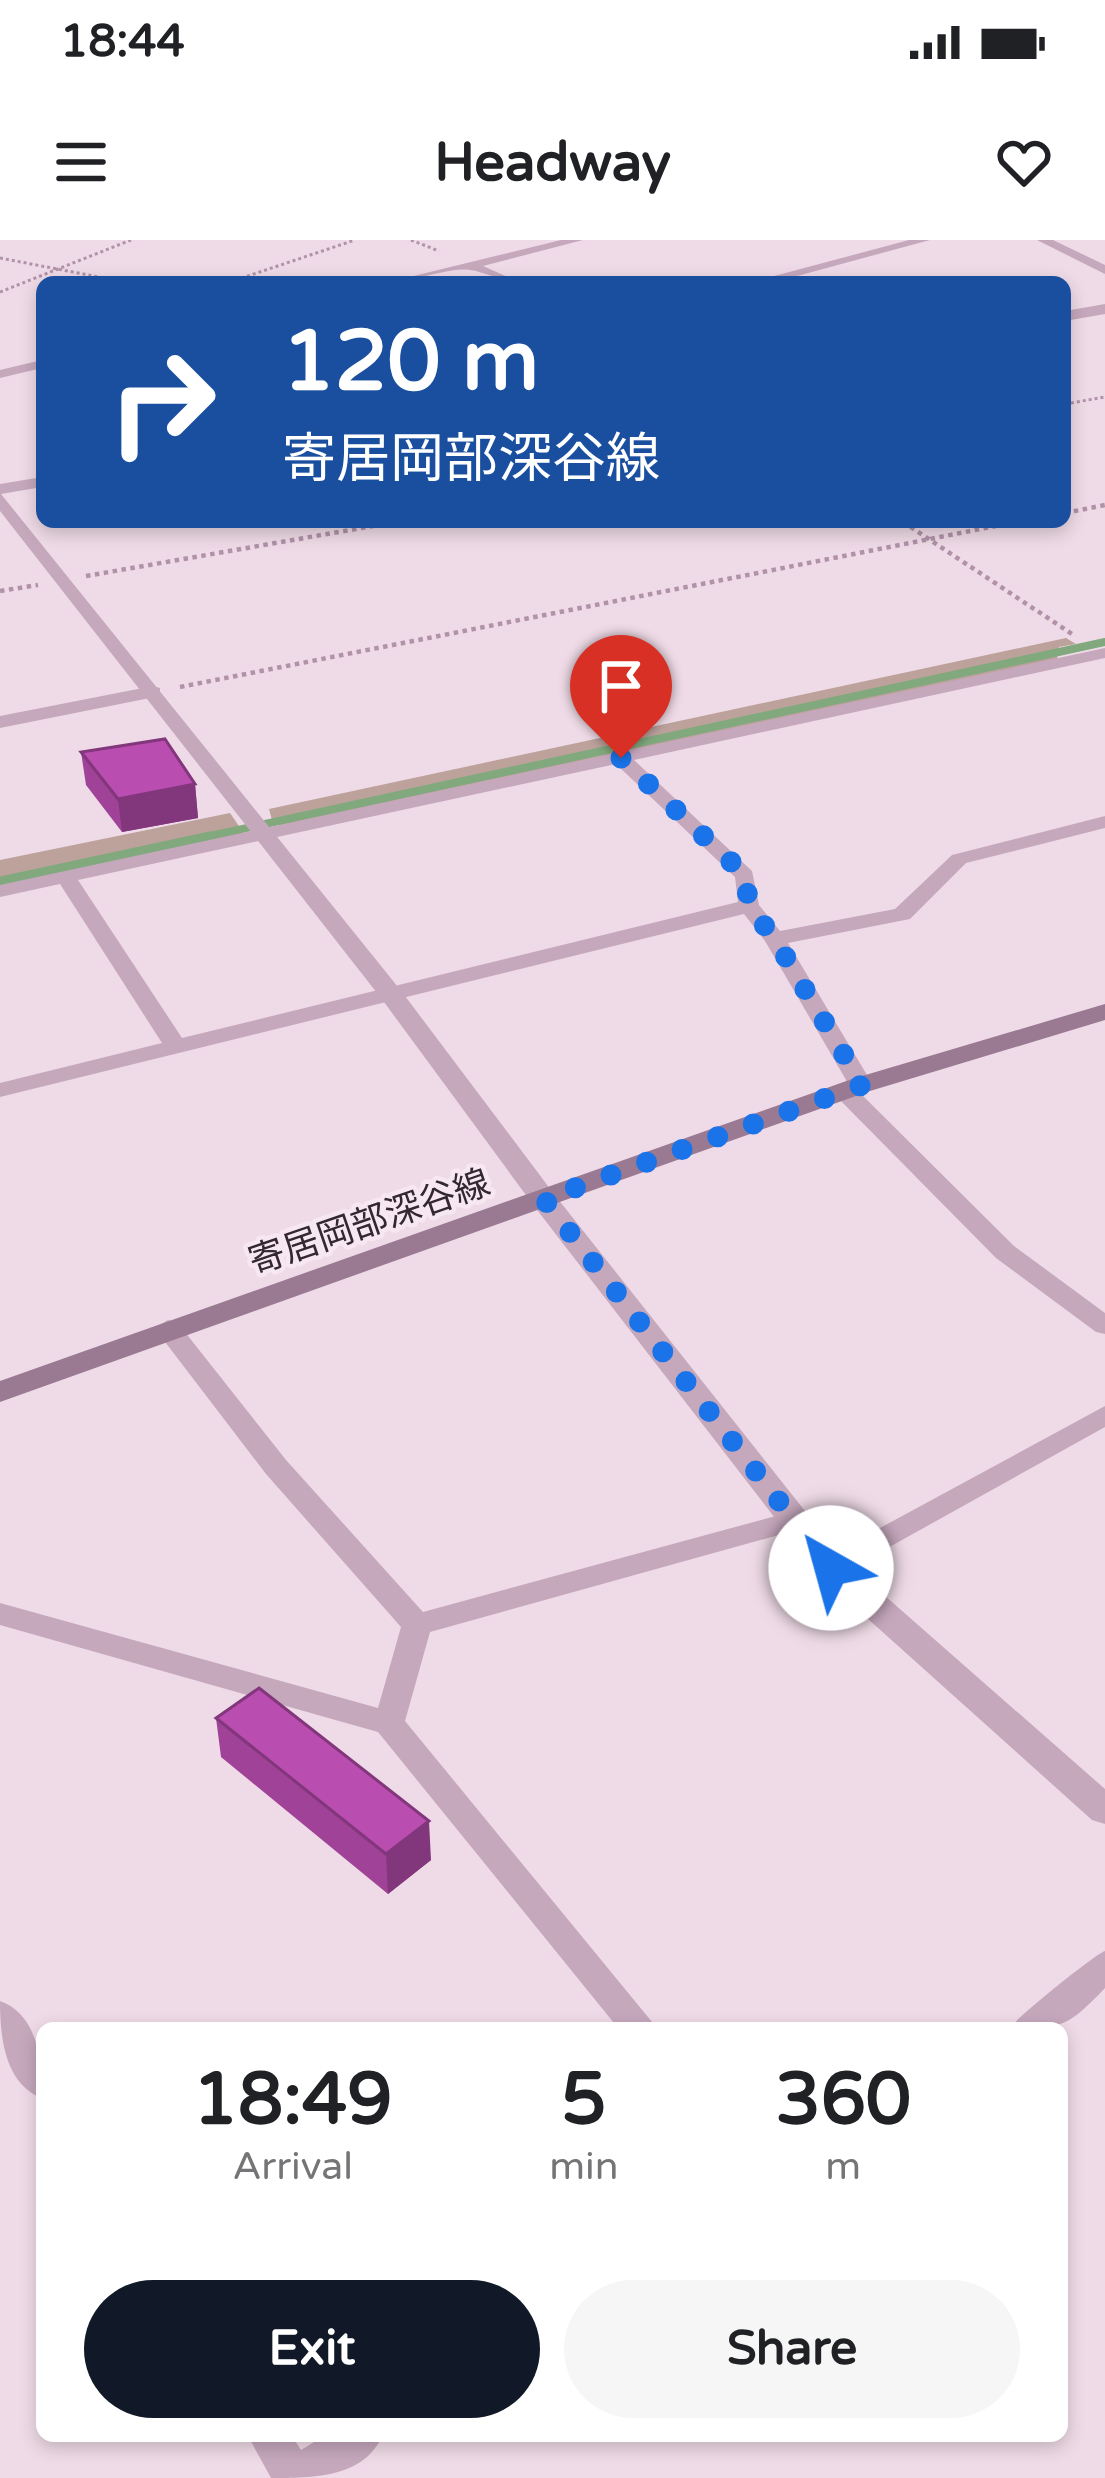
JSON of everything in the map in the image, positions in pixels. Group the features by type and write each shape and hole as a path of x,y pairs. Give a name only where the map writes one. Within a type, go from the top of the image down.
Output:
{"main road":[{"name":"寄居岡部深谷線","path":"0,1392 168,1328 853,1088 1105,1012"}],"street":[{"path":"422,276 577,240"},
{"path":"783,276 924,240"},
{"path":"1043,240 1105,270"},
{"path":"470,265 497,276"},
{"path":"1071,315 1105,309"},
{"path":"0,374 36,365"},
{"path":"0,489 36,483"},
{"path":"0,499 393,997 831,1568 1105,1810"},
{"path":"0,891 1105,654"},
{"path":"0,722 153,692"},
{"path":"621,758 745,875 749,906 775,939 853,1088 1005,1252 1105,1326"},
{"path":"775,939 902,914 959,859 1105,822"},
{"path":"65,876 177,1048"},
{"path":"0,1090 749,906"},
{"path":"168,1328 276,1467 417,1625"},
{"path":"831,1568 1105,1415"},
{"path":"417,1625 794,1521"},
{"path":"0,1614 389,1723 634,2022"},
{"path":"389,1723 417,1625"},
{"path":"1038,2022 1065,2006 1105,1965"},
{"path":"0,2016 36,2073"},
{"path":"272,2442 295,2478 352,2442"}],"path":[{"path":"44,276 131,240"},
{"path":"248,276 355,240"},
{"path":"0,258 92,276"},
{"path":"0,292 36,279"},
{"path":"1071,403 1105,397"},
{"path":"1071,512 1105,505"},
{"path":"0,592 361,528"},
{"path":"912,528 1078,638"},
{"path":"153,692 985,528"}],"shaded area":[{"path":"1066,638 1076,644 1059,647 1057,660 281,826 272,820 269,809"},
{"path":"230,813 245,835 0,887 0,860"}],"building":[{"path":"165,739 195,784 118,799 81,752"},
{"path":"259,1688 429,1821 386,1854 216,1718"}],"waterway":[{"path":"196,839 1105,642"},
{"path":"196,839 210,836"},
{"path":"0,881 196,839"}],"route":[{"path":"621,758 745,875 749,906 775,939 862,1085 544,1199 831,1568"}]}
